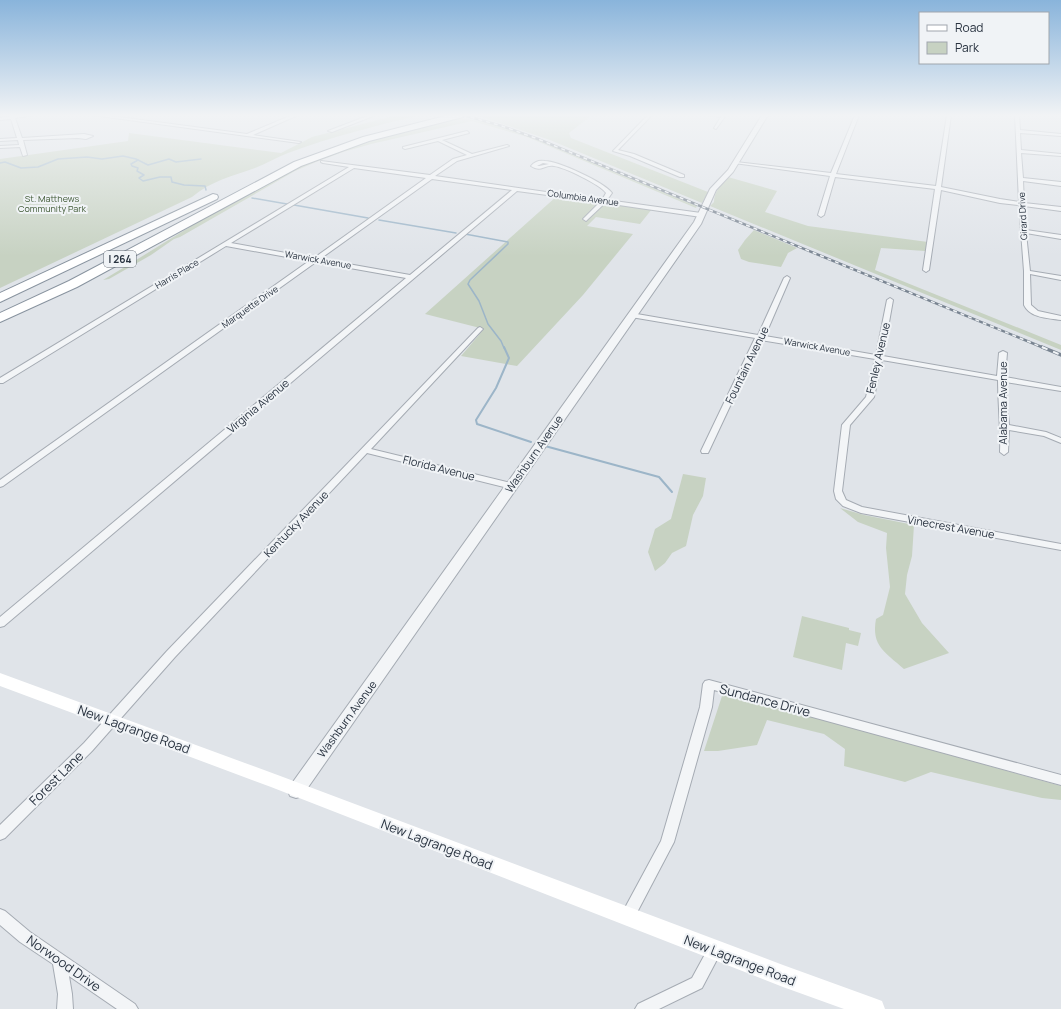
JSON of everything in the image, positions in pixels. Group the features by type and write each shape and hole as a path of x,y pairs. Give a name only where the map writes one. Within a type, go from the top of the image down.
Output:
{"highway":[{"name":"I 264","path":"0,318 73,284 284,162"},
{"name":"I 264","path":"0,310 82,271 233,192"},
{"path":"0,298 233,192"},
{"path":"0,325 36,311 92,283 233,192"}],"main road":[{"name":"New Lagrange Road","path":"0,678 277,782 296,791 627,917 874,1009"}],"street":[{"name":"Columbia Avenue","path":"324,162 701,215"},
{"name":"Marquette Drive","path":"0,484 452,162"},
{"path":"649,162 682,176"},
{"name":"Washburn Avenue","path":"296,791 690,233 701,215 713,189 730,171 736,162"},
{"path":"737,162 938,188 1000,201 1061,209"},
{"path":"821,215 838,162"},
{"path":"926,270 942,162"},
{"name":"Girard Drive","path":"1020,162 1021,204 1027,272 1028,304 1029,307 1036,312 1061,318"},
{"path":"554,164 607,189 609,193 604,201 586,219"},
{"name":"Harris Place","path":"0,381 354,166"},
{"path":"1021,179 1061,184"},
{"name":"Virginia Avenue","path":"0,623 516,189"},
{"path":"1024,231 1061,236"},
{"name":"Warwick Avenue","path":"225,244 411,277"},
{"path":"1027,272 1061,278"},
{"name":"Fountain Avenue","path":"705,451 760,337 763,334 787,278"},
{"name":"Fenley Avenue","path":"843,502 839,498 838,491 846,425 870,397 888,317 890,300"},
{"name":"Warwick Avenue","path":"632,315 1061,389"},
{"name":"Kentucky Avenue","path":"111,720 480,329"},
{"name":"Alabama Avenue","path":"1003,353 1002,379 1003,420 1005,427 1004,452"},
{"path":"1005,427 1046,434 1061,441"},
{"name":"Florida Avenue","path":"367,450 512,486"},
{"name":"Vinecrest Avenue","path":"843,502 853,508 861,510 1061,547"},
{"name":"Sundance Drive","path":"627,917 667,842 706,707 709,684 1061,780"},
{"name":"Forest Lane","path":"0,834 88,747 111,720"},
{"name":"Norwood Drive","path":"0,916 25,937 130,1009"},
{"path":"643,1009 697,983 715,950"},
{"path":"59,960 65,994 65,1009"}],"green space":[{"name":"St. Matthews Community Park","path":"0,162 267,162 207,187 192,197 0,288"},
{"path":"309,162 316,162 295,171 174,239 151,255 109,279 103,280 226,205"},
{"path":"587,162 592,162 697,206 696,208"},
{"path":"603,162 632,162 708,192 702,203"},
{"path":"728,177 777,191 765,212 808,226 928,242 925,251 881,248 875,270 1061,345 1061,350 710,206 714,202 718,188"},
{"path":"557,196 652,209 640,224 596,217 587,226 633,234 583,295 517,366 461,356 484,329 425,314"},
{"path":"754,230 797,248 788,253 781,267 749,262 741,259 738,250"},
{"path":"683,474 706,478 703,496 693,515 686,546 672,553 665,563 655,571 648,552 655,529 671,519"},
{"path":"840,508 864,515 914,525 912,556 907,575 905,594 922,623 949,653 904,669 881,648 876,636 875,628 876,619 883,615 890,587 886,548 887,533 858,522"},
{"path":"802,616 849,628 849,630 861,633 858,646 846,643 842,670 793,657"},
{"path":"731,694 1061,786 1061,800 1042,798 931,772 905,782 844,766 845,749 824,734 767,720 757,745 718,751 704,751 722,696"}],"waterway":[{"path":"0,163 5,162"},
{"path":"5,162 21,168 38,167 50,162"},
{"path":"134,162 131,164 132,166 138,168 137,171 144,175 139,178 143,181 160,177 171,177 172,182 184,185 205,186 206,190"},
{"path":"142,162 148,165 158,162"},
{"path":"252,198 287,204"},
{"path":"294,205 368,218"},
{"path":"379,220 456,233"},
{"path":"465,234 508,242 508,244 470,280 468,284 479,301 488,324 501,341 504,348"},
{"path":"504,347 509,358 496,388 476,420 477,424 531,442"},
{"path":"545,446 659,477 672,492"}],"railway":[{"path":"594,162 1044,348"},
{"path":"1042,347 1061,355"}]}
